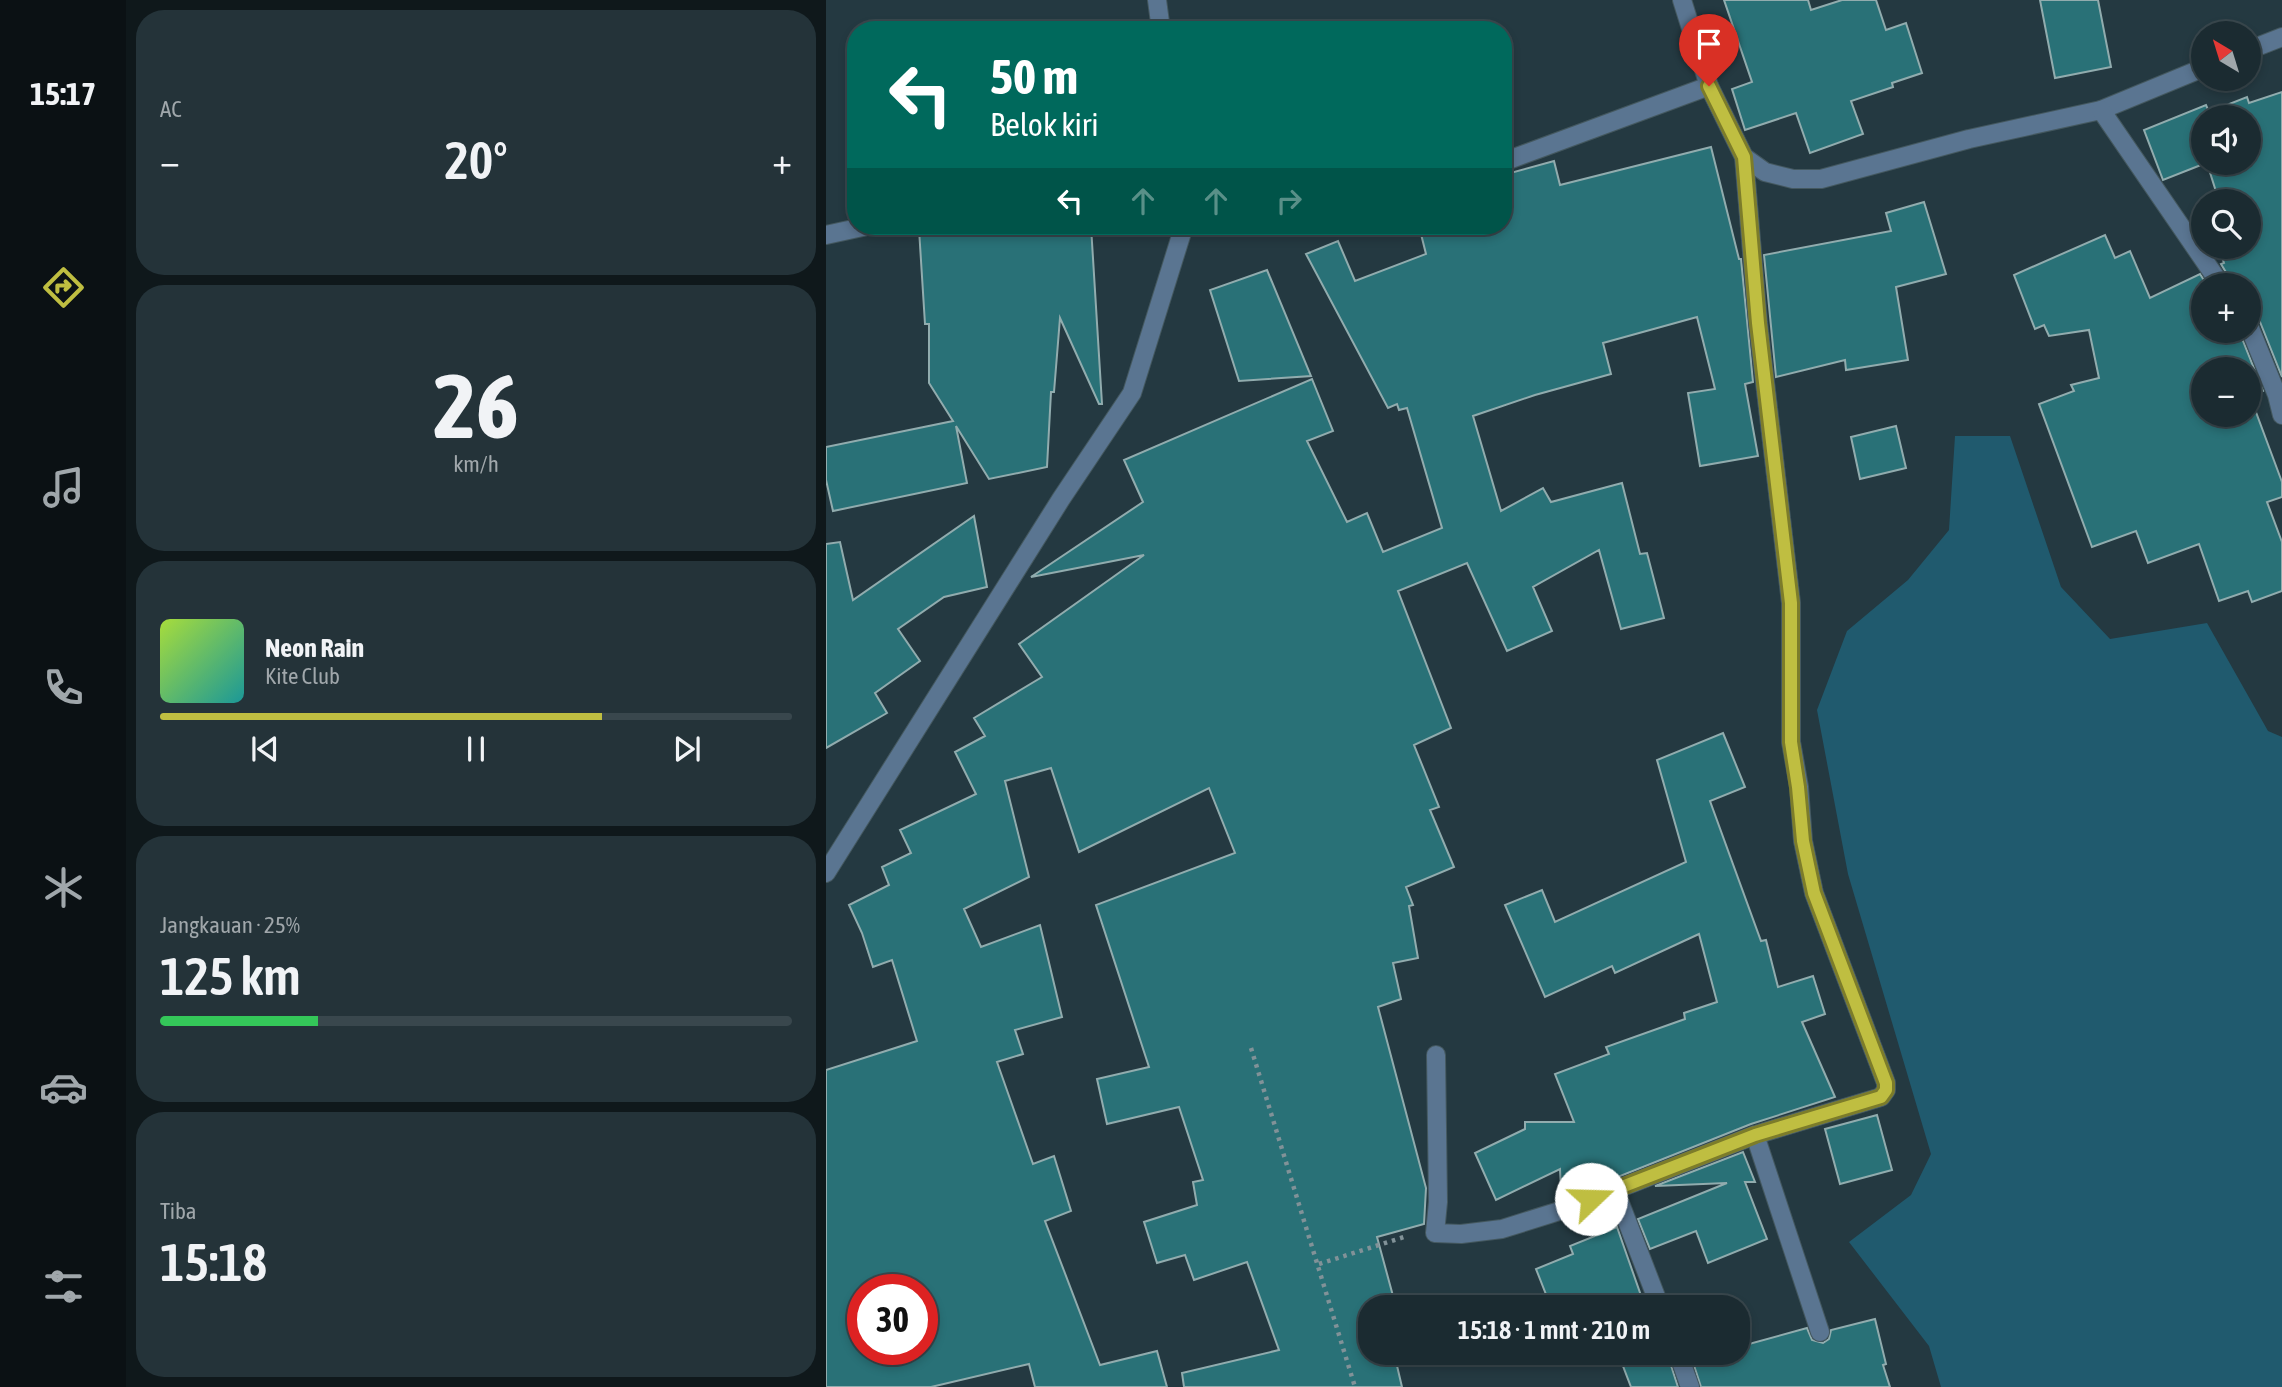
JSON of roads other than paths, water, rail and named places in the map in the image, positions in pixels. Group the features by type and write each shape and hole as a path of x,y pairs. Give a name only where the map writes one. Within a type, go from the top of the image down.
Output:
{"street":[{"path":"1157,0 1160,21"},
{"path":"1436,1055 1438,1202 1435,1233 1461,1234 1502,1229 1615,1190 1755,1135 1881,1097 1886,1090 1886,1083 1814,893 1803,841 1791,742 1791,603 1758,323 1744,157 1709,86 1682,0"},
{"path":"2261,45 2282,37"},
{"path":"1744,157 1765,172 1793,179 1821,179 1969,139 2101,110 2191,73"},
{"path":"1512,159 1709,86"},
{"path":"2101,110 2213,273"},
{"path":"826,235 847,230"},
{"path":"826,873 1061,499 1132,393 1181,235"},
{"path":"2256,343 2282,415"},
{"path":"1755,1135 1820,1332"},
{"path":"1615,1190 1655,1295"},
{"path":"1682,1365 1690,1387"}]}
